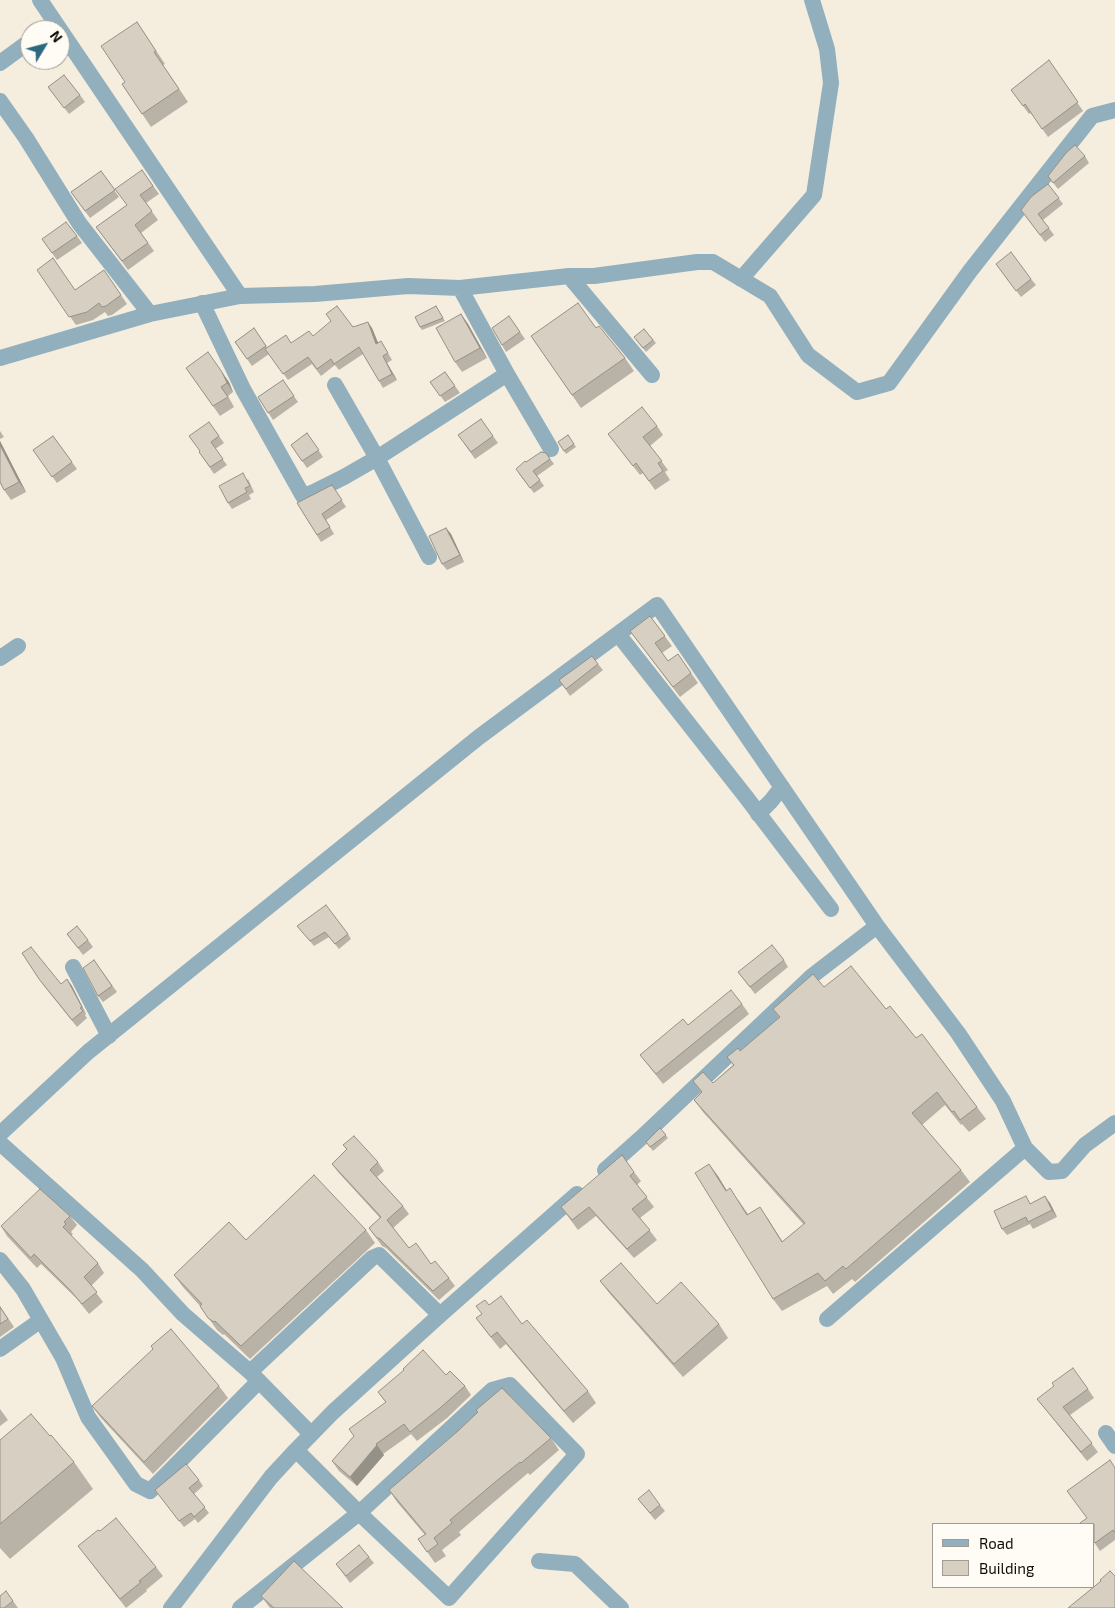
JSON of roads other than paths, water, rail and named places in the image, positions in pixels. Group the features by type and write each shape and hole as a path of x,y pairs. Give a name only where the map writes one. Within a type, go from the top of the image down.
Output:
{"street":[{"path":"40,0 47,20"},
{"path":"741,278 814,195 831,83 827,49 812,0"},
{"path":"0,63 20,48"},
{"path":"70,56 240,296"},
{"path":"0,101 26,138 79,223 150,314"},
{"path":"0,358 150,314 240,296 315,294 408,286 460,288 569,276 594,276 698,262 714,262 770,296 808,355 857,392 888,383 970,271 1092,116 1115,110"},
{"path":"569,276 652,375"},
{"path":"460,288 551,449"},
{"path":"202,303 244,388 303,496 344,477 377,458 507,374"},
{"path":"336,386 377,458 429,557"},
{"path":"0,1134 88,1052 479,737 657,605 877,926 958,1033 1003,1102 1025,1148 1049,1172 1062,1170 1086,1145 1115,1123"},
{"path":"618,634 831,909"},
{"path":"0,658 18,646"},
{"path":"758,814 782,787"},
{"path":"171,1608 271,1477 333,1412 641,1138 812,976 877,926"},
{"path":"73,967 108,1036"},
{"path":"0,1143 142,1270 183,1314 255,1376 311,1434"},
{"path":"827,1319 1025,1148"},
{"path":"0,1260 23,1289 63,1358 88,1417 136,1484 150,1491 255,1376 372,1258 379,1255 440,1315"},
{"path":"0,1349 41,1320"},
{"path":"240,1608 360,1513 492,1390 510,1385 577,1454 449,1598 360,1513 296,1450"},
{"path":"539,1561 575,1564 621,1608"}]}
